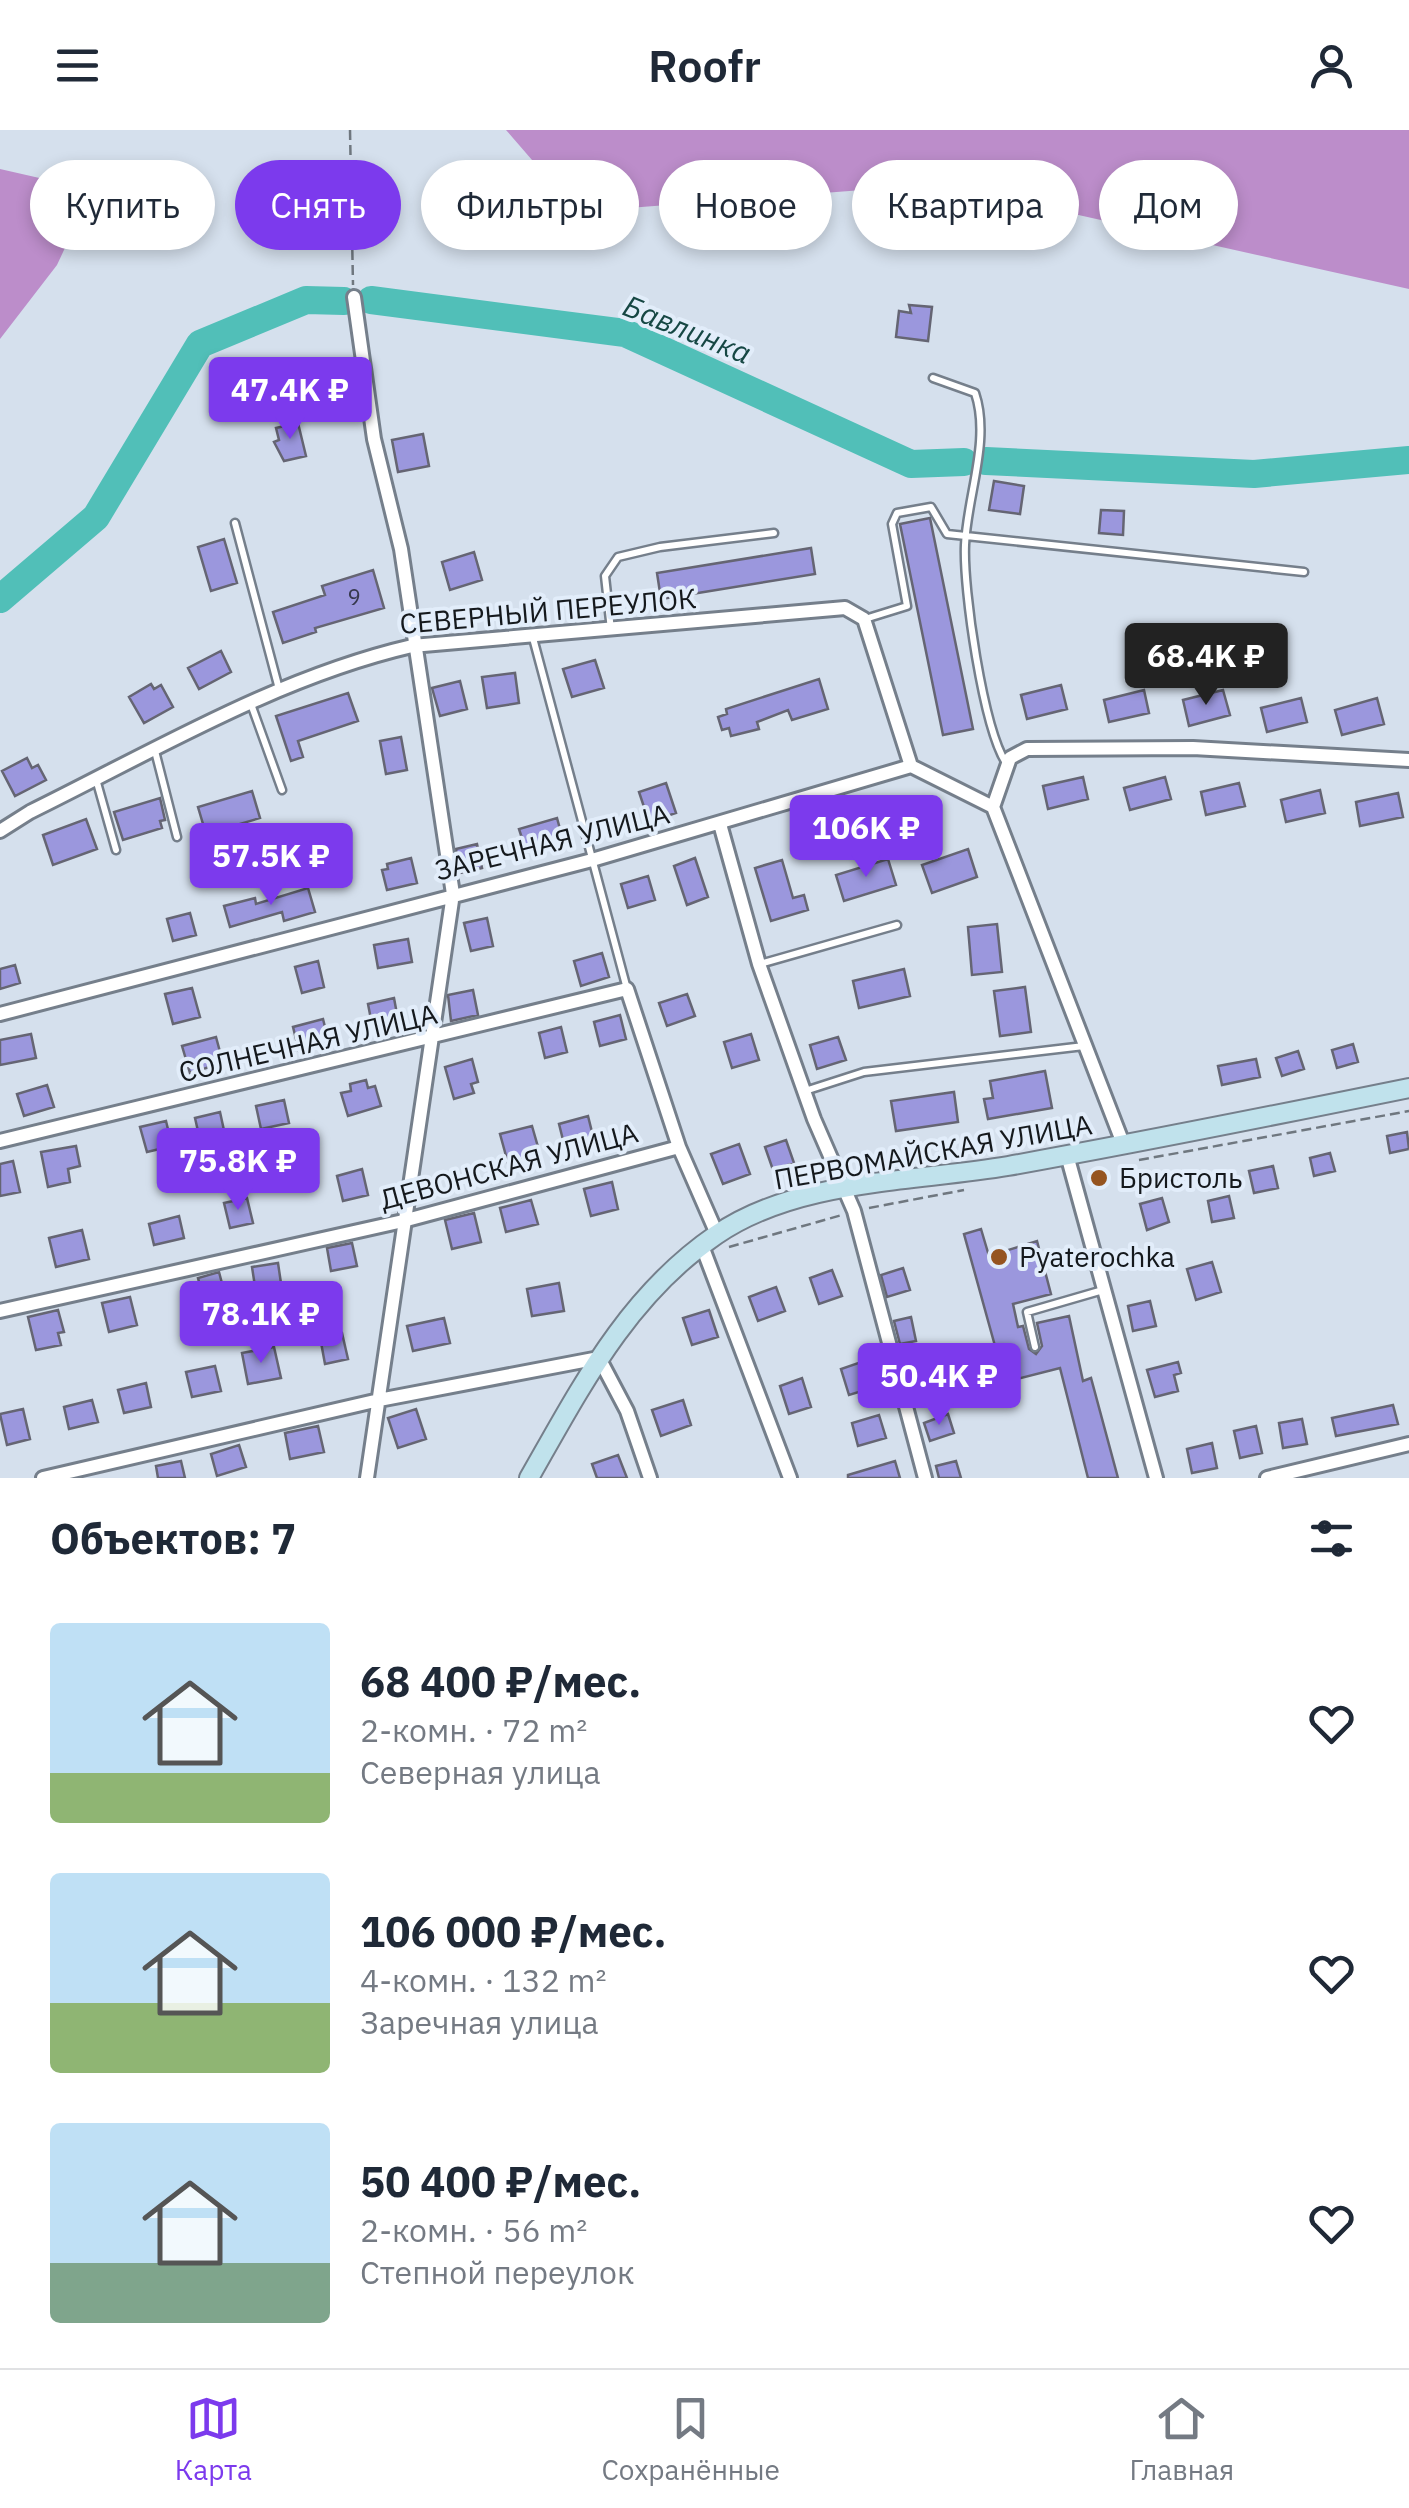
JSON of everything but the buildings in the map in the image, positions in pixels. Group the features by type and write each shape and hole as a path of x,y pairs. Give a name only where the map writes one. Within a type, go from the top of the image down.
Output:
{"street":[{"path":"354,297 374,439 401,549 412,646 452,894 367,1478"},
{"name":"СЕВЕРНЫЙ ПЕРЕУЛОК","path":"0,831 280,690 337,666 412,646 845,608 864,619"},
{"path":"864,619 911,766 992,807"},
{"path":"1129,1153 992,807 1004,768 1017,752 1045,749 1193,748 1409,760"},
{"name":"ЗАРЕЧНАЯ УЛИЦА","path":"0,1014 592,860 911,766"},
{"path":"720,824 758,964 854,1211 925,1478"},
{"path":"627,990 708,1245 790,1478"},
{"name":"СОЛНЕЧНАЯ УЛИЦА","path":"0,1142 627,990"},
{"name":"ПЕРВОМАЙСКАЯ УЛИЦА","path":"529,1478 598,1358 641,1300 708,1245 779,1205 846,1190 1067,1155 1129,1153 1409,1088"},
{"name":"ДЕВОНСКАЯ УЛИЦА","path":"0,1310 404,1221 679,1147"},
{"path":"1067,1155 1156,1478"},
{"path":"43,1478 379,1400 598,1358 627,1411 650,1478"},
{"path":"1267,1478 1409,1444"}],"lane":[{"path":"933,378 975,393 982,416 966,535 983,697 1004,768"},
{"path":"864,619 907,606 892,524 897,513 930,507 948,534 1304,572"},
{"path":"235,523 280,690"},
{"path":"611,631 606,576 618,558 660,547 774,533"},
{"path":"533,638 627,990"},
{"path":"252,704 282,790"},
{"path":"155,751 177,837"},
{"path":"96,780 116,850"},
{"path":"758,964 898,925"},
{"path":"805,1090 864,1072 1084,1046"},
{"path":"1035,1347 1026,1312 1104,1290"}],"path":[{"path":"350,130 354,297"},
{"path":"1129,1153 1409,1111"},
{"path":"708,1245 970,1189"}],"shaded area":[{"path":"506,130 1409,130 1409,289 1235,250 1238,250 1238,160 1099,160 1099,220 1079,215 1079,160 852,160 852,191 832,192 832,160 659,160 659,206 639,207 639,160 532,160"},
{"path":"0,169 30,176 30,250 64,250 57,265 0,339"}],"waterway":[{"name":"Бавлинка","path":"0,599 96,517 200,344 306,300 344,301"},
{"name":"Бавлинка","path":"371,300 625,333 911,464 964,462"},
{"name":"Бавлинка","path":"986,461 1254,474 1409,460"}],"place":[{"name":"Бристоль","path":"1099,1178"},
{"name":"Pyaterochka","path":"999,1257"}]}
